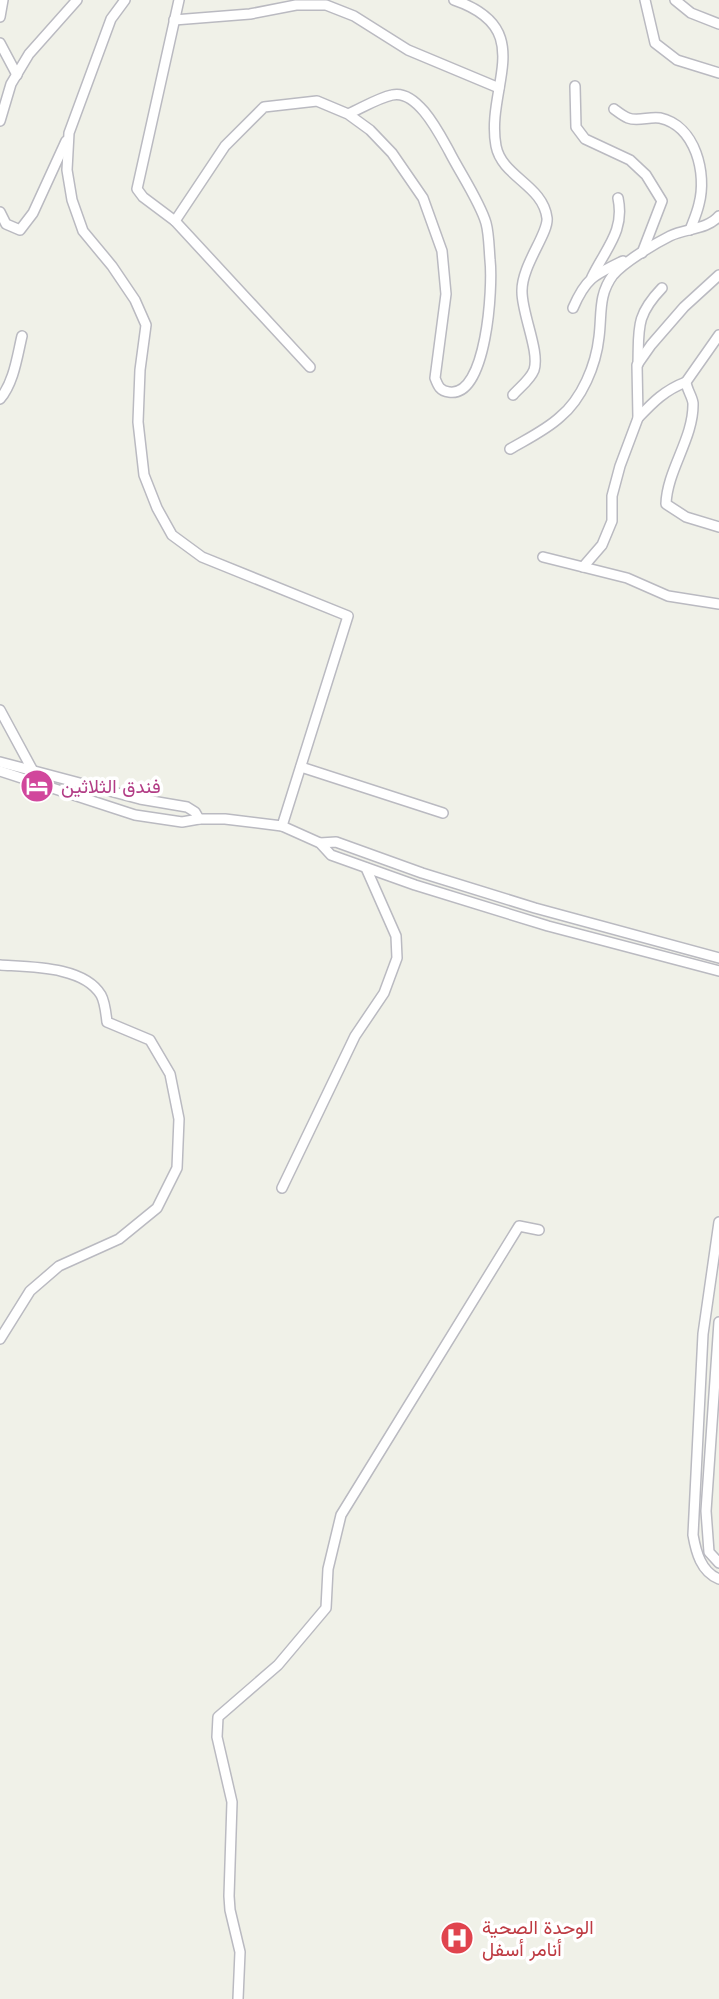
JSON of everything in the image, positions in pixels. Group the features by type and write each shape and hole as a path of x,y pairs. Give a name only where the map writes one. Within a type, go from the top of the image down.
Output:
{"street":[{"path":"0,17 2,0"},
{"path":"0,121 11,84 29,54 77,0"},
{"path":"0,212 6,224 20,230 33,214 60,159 111,19 125,0"},
{"path":"179,0 137,189 143,197 175,220 310,367"},
{"path":"454,0 483,13 500,35 504,49 496,146 504,164 537,194 547,216 547,227 527,265 522,291 536,355 534,369 513,395"},
{"path":"645,0 656,43 677,60 719,73"},
{"path":"675,0 691,13 719,24"},
{"path":"174,20 250,14 296,5 326,5 354,16 408,50 499,88"},
{"path":"0,43 17,75"},
{"path":"575,86 576,127 585,139 630,160 646,175 662,201 642,253 592,277"},
{"path":"175,220 225,146 264,107 317,101 348,114 370,130 393,153 423,198 442,251 446,294 435,378 438,387 445,392 466,388 473,379 487,322 491,263 485,222 443,141 418,103 406,95 393,94 348,114"},
{"path":"614,109 629,119 660,118 676,125 690,139 699,158 702,183 699,204 690,230"},
{"path":"69,133 67,170 72,200 83,231 135,300 146,324 140,370 138,422 144,475 157,508 172,535 202,557 348,616 282,826"},
{"path":"573,308 619,225 621,211 618,198"},
{"path":"510,449 561,417 579,396 596,356 600,304 605,287 615,272 671,235 713,223 719,216"},
{"path":"638,365 663,331 719,275"},
{"path":"583,567 601,545 612,520 612,496 638,418 637,334 641,316 662,288"},
{"path":"638,418 656,399 671,388 686,382 719,335"},
{"path":"0,399 6,392 13,372 22,336"},
{"path":"686,382 693,401 680,460 666,488 666,504 686,517 719,527"},
{"path":"543,557 627,578 668,596 719,604"},
{"path":"0,710 33,770 37,783"},
{"path":"0,762 140,799 187,807 195,812 199,819"},
{"path":"301,767 443,813"},
{"path":"0,771 135,815 182,822 199,819 247,820 282,826 320,843 331,855 415,885 548,926 719,971"},
{"path":"320,843 336,842 422,873 535,908 719,958"},
{"path":"282,1188 355,1036 384,992 397,958 396,936 366,868"},
{"path":"0,965 57,970 80,976 101,995 107,1022 150,1040 170,1074 179,1119 177,1168 157,1208 119,1239 59,1266 30,1290 0,1339"},
{"path":"719,1223 703,1334 693,1535 696,1556 712,1577 719,1579"},
{"path":"237,1999 240,1952 229,1896 232,1802 217,1737 218,1717 278,1665 327,1608 328,1569 341,1515 519,1226 539,1230"},
{"path":"719,1322 706,1511 709,1552 719,1563"}],"place":[{"name":"فندق الثلاثين","path":"37,786"},
{"name":"الوحدة الصحية أنامر أسفل","path":"457,1938"}]}
